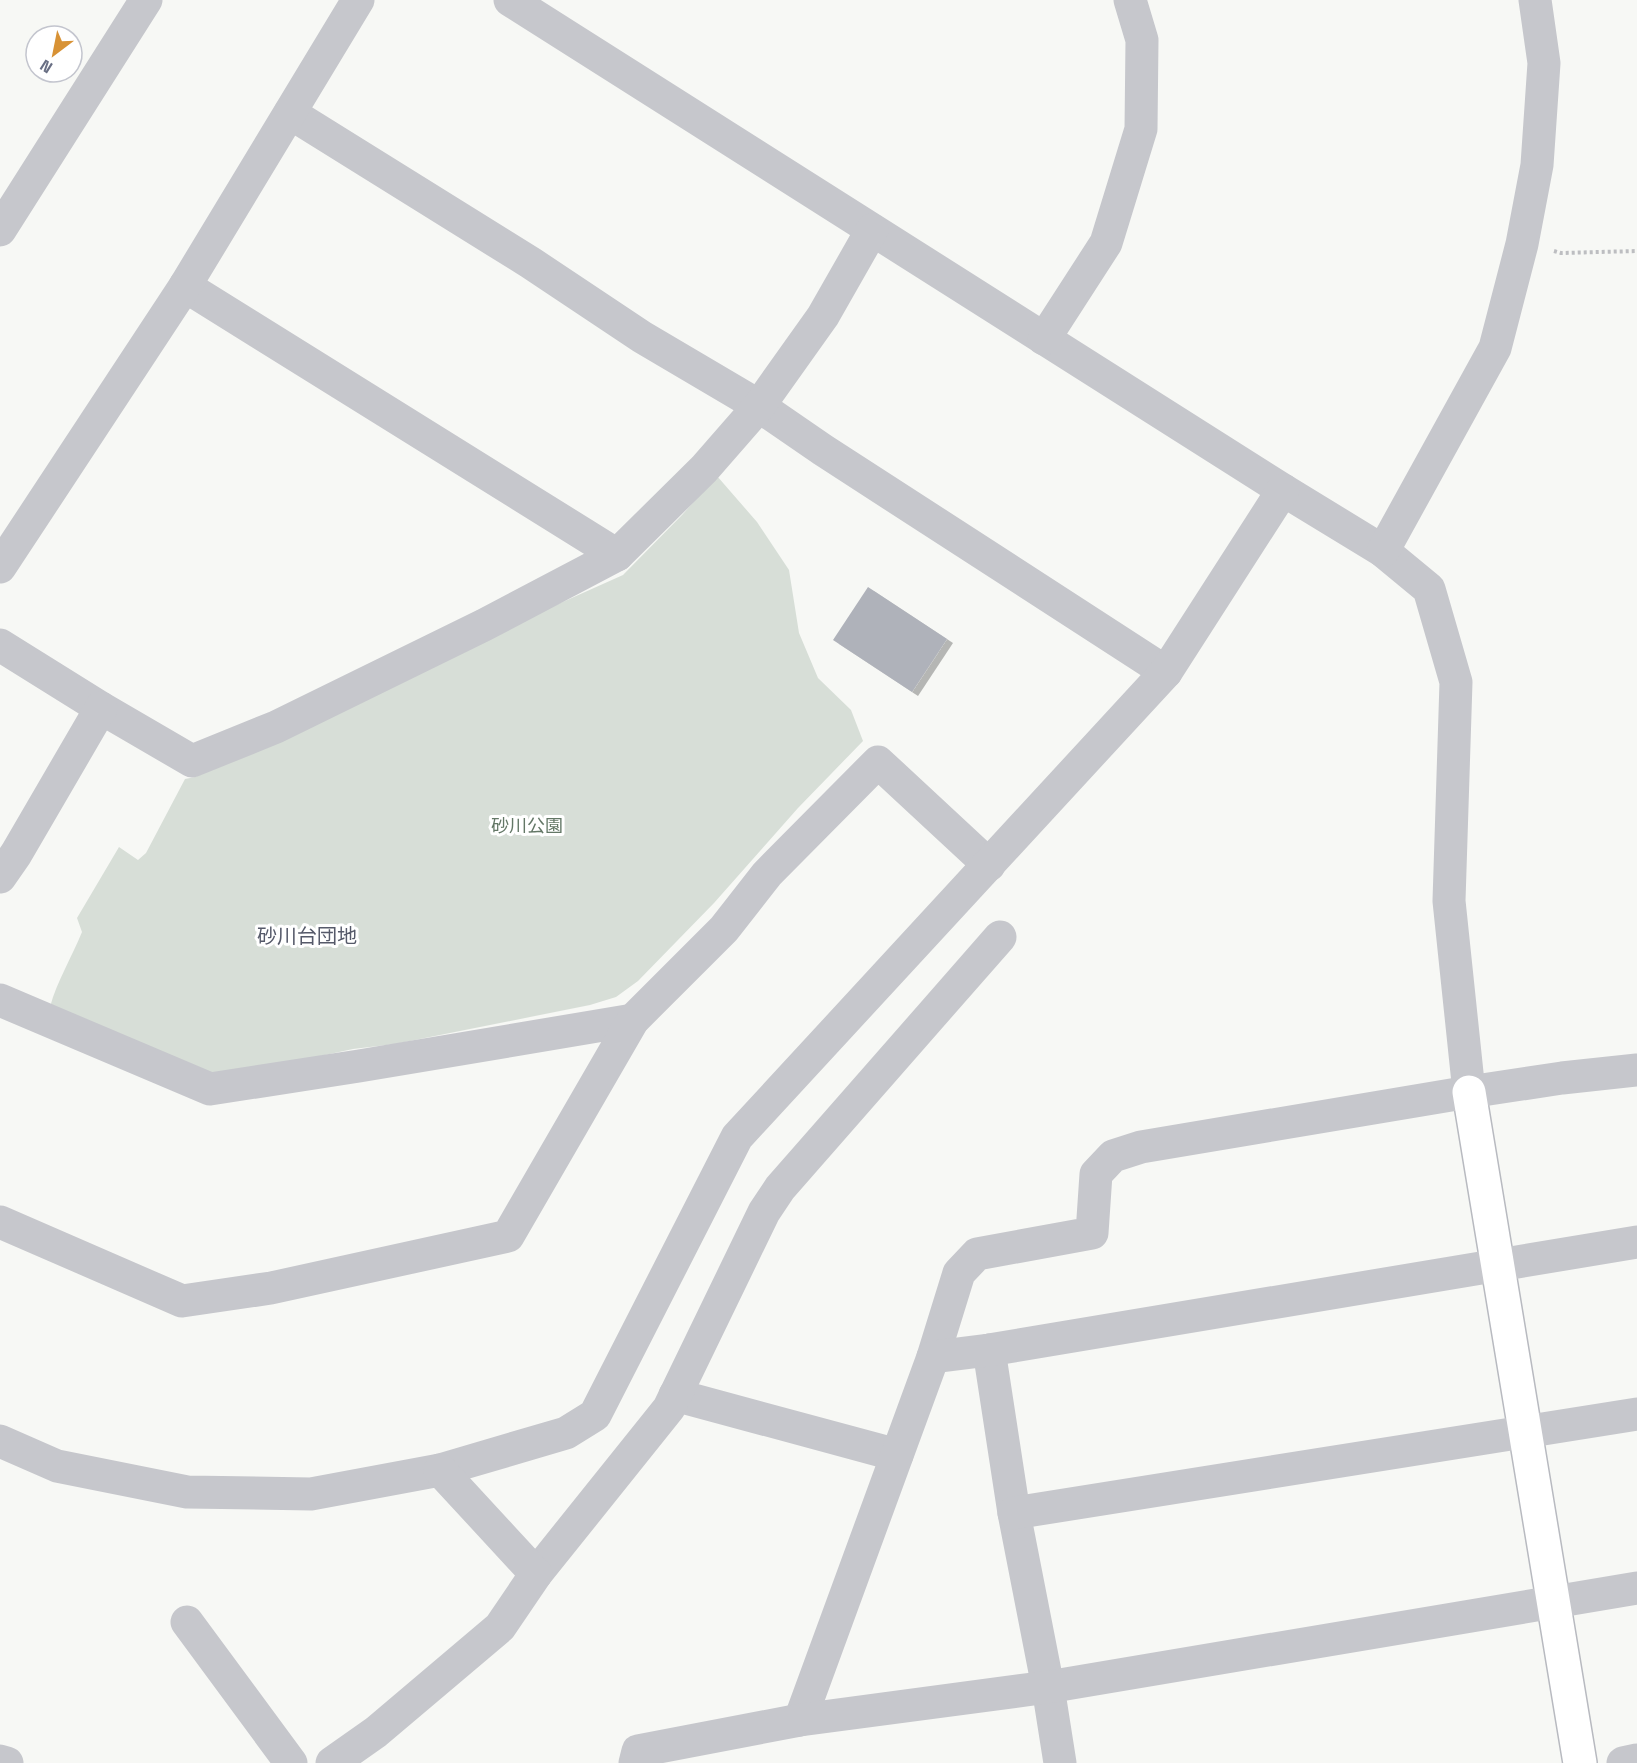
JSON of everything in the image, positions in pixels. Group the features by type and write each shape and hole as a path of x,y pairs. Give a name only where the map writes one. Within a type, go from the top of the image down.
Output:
{"street":[{"path":"0,230 146,0"},
{"path":"0,567 185,286 358,0"},
{"path":"510,0 1383,551 1429,590 1456,682 1449,901 1469,1092 1580,1763"},
{"path":"1044,339 1106,243 1141,129 1142,40 1130,0"},
{"path":"1383,551 1495,348 1522,244 1537,165 1544,63 1535,0"},
{"path":"290,113 531,263 642,337 759,406 823,450 1166,672"},
{"path":"0,645 101,708 192,760 276,727 484,625 617,555 704,470 759,406 823,316 872,230"},
{"path":"185,286 617,555"},
{"path":"0,1442 57,1467 187,1492 311,1494 440,1470 567,1433 595,1415 737,1137 1166,672 1283,490"},
{"path":"0,877 16,854 101,708"},
{"path":"0,1222 182,1300 271,1288 508,1236 633,1020 724,929 767,874 878,762 989,865"},
{"path":"333,1763 376,1732 500,1628 536,1574 669,1408 764,1212 780,1188 1000,937"},
{"path":"0,1000 210,1089 633,1020"},
{"path":"800,1720 933,1357 959,1273 977,1254 1092,1233 1096,1174 1113,1156 1141,1147 1469,1092 1562,1078 1637,1070"},
{"path":"933,1357 989,1350 1637,1242"},
{"path":"989,1350 1014,1513 1048,1687 1060,1763"},
{"path":"675,1395 897,1455"},
{"path":"1014,1513 1637,1414"},
{"path":"440,1470 536,1574"},
{"path":"635,1763 638,1751 800,1720 1048,1687 1637,1588"},
{"path":"188,1622 291,1763"},
{"path":"1623,1763 1637,1760"},
{"path":"0,1761 7,1763"}],"path":[{"path":"1522,244 1561,253 1637,251"}],"green space":[{"name":"砂川公園","path":"717,476 757,522 789,570 799,633 818,678 851,710 863,741 798,808 714,903 638,981 616,997 590,1005 395,1044 353,1049 213,1079 50,1007 82,932 77,918 119,847 138,860 146,853 185,779 195,777 518,622 623,575"}],"building":[{"path":"868,587 947,639 912,692 833,640"}],"district":[{"name":"砂川台団地","path":"307,936"}]}
